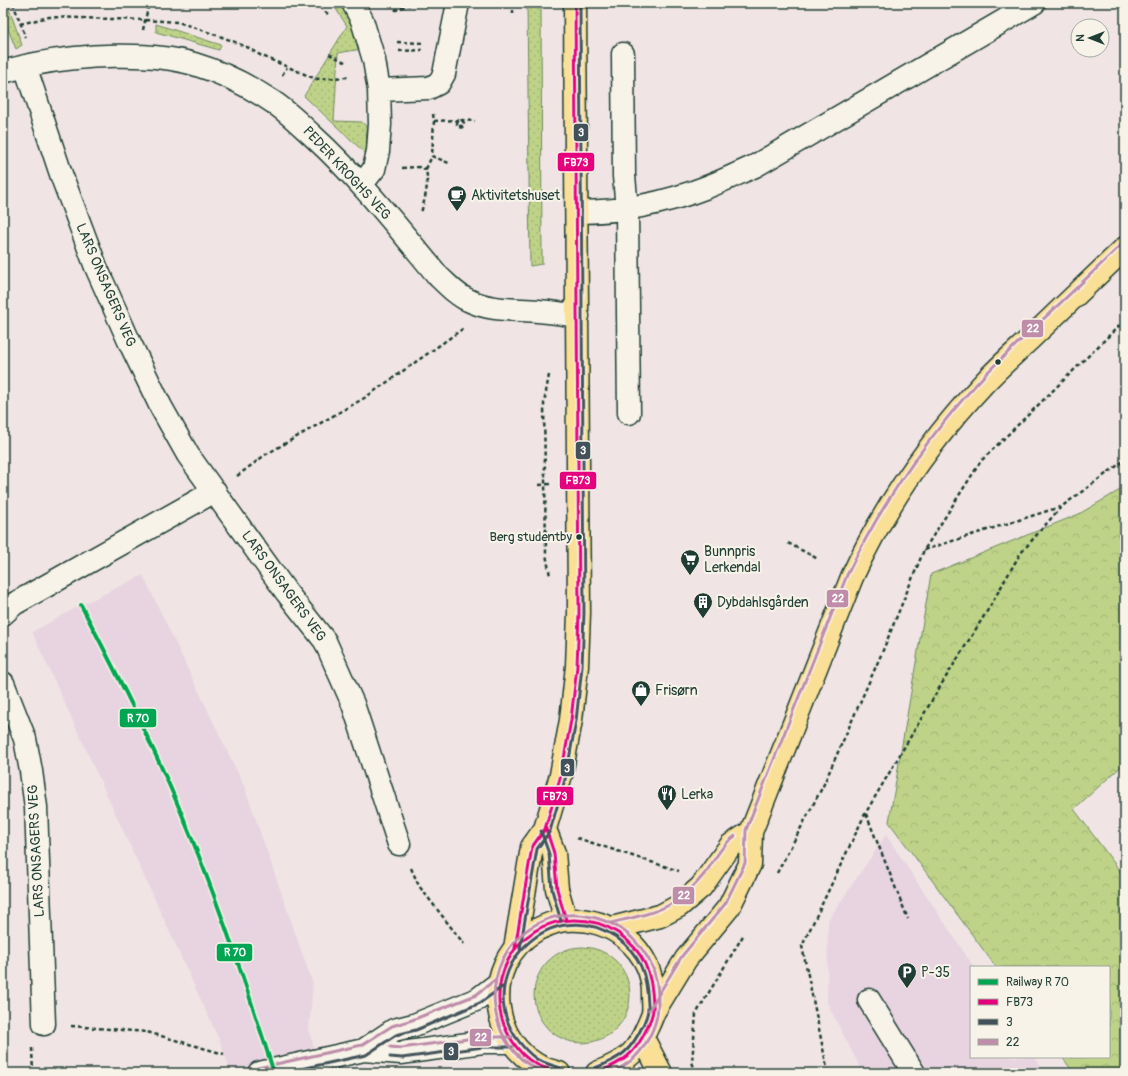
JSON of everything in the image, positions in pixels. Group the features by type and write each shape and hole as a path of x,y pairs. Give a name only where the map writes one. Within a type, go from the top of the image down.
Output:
{"main road":[{"path":"515,948 532,847 545,830 562,768 571,720 577,666 579,613 578,316 574,3"},
{"path":"597,1073 614,1066 631,1054 643,1038 653,1013 686,959 729,907 750,864 751,832 852,577 862,554 889,508 918,463 939,435 986,381 1125,248"},
{"path":"545,830 554,853 557,889 566,920"},
{"path":"612,928 660,916 679,906 701,887 731,845 751,832"},
{"path":"559,1073 549,1071 528,1059 512,1042 501,1021 498,1002 499,983 505,964 515,948 529,934 547,925 566,920 590,920 612,928 632,942 646,961 654,987 653,1013"},
{"path":"643,1038 661,1073"}],"street":[{"path":"353,3 362,20 374,60 378,82 380,124 378,151 374,169 362,184"},
{"path":"378,82 429,88 439,83 444,74 458,3"},
{"path":"577,212 601,212 627,209 662,201 706,188 755,166 1034,3"},
{"path":"623,54 624,176 627,209 629,413"},
{"name":"PEDER KROGHS VEG","path":"3,72 29,65 67,59 107,56 141,56 171,59 205,68 246,86 273,102 298,122 330,151 362,184 443,281 452,290 467,300 483,306 501,309 537,311 578,316"},
{"name":"LARS ONSAGERS VEG","path":"29,65 68,191 96,267 129,342 188,455 287,593 325,641 353,704 399,844"},
{"path":"3,614 14,604 215,492"},
{"name":"LARS ONSAGERS VEG","path":"3,683 25,739 36,807 44,1024"},
{"path":"364,1050 394,1030 414,1024 478,999 499,983"},
{"path":"869,1000 914,1073"},
{"path":"258,1073 364,1050 401,1053 483,1042 512,1042"}],"path":[{"path":"13,3 29,47 29,65"},
{"path":"391,3 396,10 413,3"},
{"path":"513,3 513,14"},
{"path":"20,24 49,17 178,22 231,40 260,55 316,80 378,82"},
{"path":"391,42 429,43"},
{"path":"393,51 429,50"},
{"path":"329,54 348,63"},
{"path":"419,219 427,194 426,169 432,156 434,121 429,88"},
{"path":"434,121 475,121"},
{"path":"463,121 463,126 458,126 457,122 463,121"},
{"path":"432,156 452,164"},
{"path":"407,167 426,169"},
{"path":"215,492 265,456 372,392 467,326 483,306"},
{"path":"776,874 823,786 881,655 924,550 981,460 1125,320"},
{"path":"828,1073 802,946 865,814 940,685 989,608 1020,554 1061,507 1125,460"},
{"path":"539,485 550,484"},
{"path":"924,550 1061,507"},
{"path":"788,543 818,559"},
{"path":"865,814 908,919"},
{"path":"574,837 680,871"},
{"path":"399,844 420,886 464,944"},
{"path":"696,1073 692,1062 696,1014 748,928"},
{"path":"33,1073 32,1046 35,1031 44,1024 147,1032 224,1054"}],"shaded area":[{"path":"143,575 245,788 313,984 309,1030 321,1073 231,1073 221,1044 32,632 81,605"},
{"name":"P-35","path":"886,835 973,966 970,966 970,1058 1036,1058 1045,1073 863,1073 827,1003 828,920"}],"green space":[{"path":"3,3 7,3 22,45 16,49 3,17"},
{"path":"332,3 342,3 352,18 362,49 338,53 334,121 362,122 366,126 367,148 365,153 304,96 347,26"},
{"path":"527,3 541,3 542,264 530,266"},
{"path":"156,24 221,45 219,50 156,32"},
{"path":"1125,487 1125,763 1074,809 1125,878 1125,1073 1074,1073 1063,1058 1110,1058 1110,966 995,966 889,822 931,574 1079,514"},
{"path":"582,947 600,951 616,961 626,977 630,995 626,1013 616,1029 600,1039 582,1043 564,1039 548,1029 538,1013 534,995 538,977 548,961 564,951"}],"transit line":[{"name":"FB73","path":"515,948 532,847 545,829 561,775 571,720 577,666 579,613 575,3"},
{"name":"3","path":"520,949 537,849 550,831 566,776 576,721 582,667 584,613 580,3"},
{"name":"22","path":"649,1010 682,956 725,904 745,863 746,830 847,575 875,522 924,447 962,400 993,367 1122,244"},
{"path":"81,605 139,720 186,824 227,930 274,1073"},
{"name":"FB73","path":"546,829 554,853 557,889 566,920"},
{"name":"3","path":"541,831 549,854 552,890 561,921"},
{"name":"22","path":"611,923 640,916 664,908 674,902 695,885 706,872 722,848 735,836"},
{"name":"22","path":"545,1073 529,1065 516,1053 505,1039 498,1022 494,999 496,978 503,958 515,941 530,928 548,919 569,915 592,917 620,929 630,936 642,949 651,963 655,973 658,988 658,1010 652,1032 640,1052 635,1057 610,1073"},
{"name":"FB73","path":"559,1073 532,1062 525,1057 511,1039 502,1019 499,999 501,979 508,960 520,944 535,931 553,923 575,920 603,925 627,940 641,956 649,974 651,983 653,1011 638,1045 621,1061 597,1073"},
{"name":"3","path":"561,1068 538,1060 528,1052 517,1039 505,1011 504,987 511,965 525,946 544,932 567,925 591,926 616,937 625,944 637,959 641,966 646,984 648,1013 639,1034 629,1047 618,1057 595,1068"},
{"name":"22","path":"258,1068 362,1045 392,1026 412,1020 476,995 496,979"},
{"name":"3","path":"282,1073 366,1055 396,1035 416,1030 480,1003 502,987"},
{"name":"22","path":"390,1047 401,1048 482,1037 512,1037"},
{"name":"3","path":"390,1057 402,1058 483,1047 512,1047"}],"place":[{"name":"Aktivitetshuset","path":"457,212"},
{"name":"Berg studentby","path":"579,537"},
{"name":"Bunnpris Lerkendal","path":"690,576"},
{"name":"Dybdahlsgården","path":"703,619"},
{"name":"Frisørn","path":"641,707"},
{"name":"Lerka","path":"667,811"},
{"name":"P-35","path":"907,989"}]}
